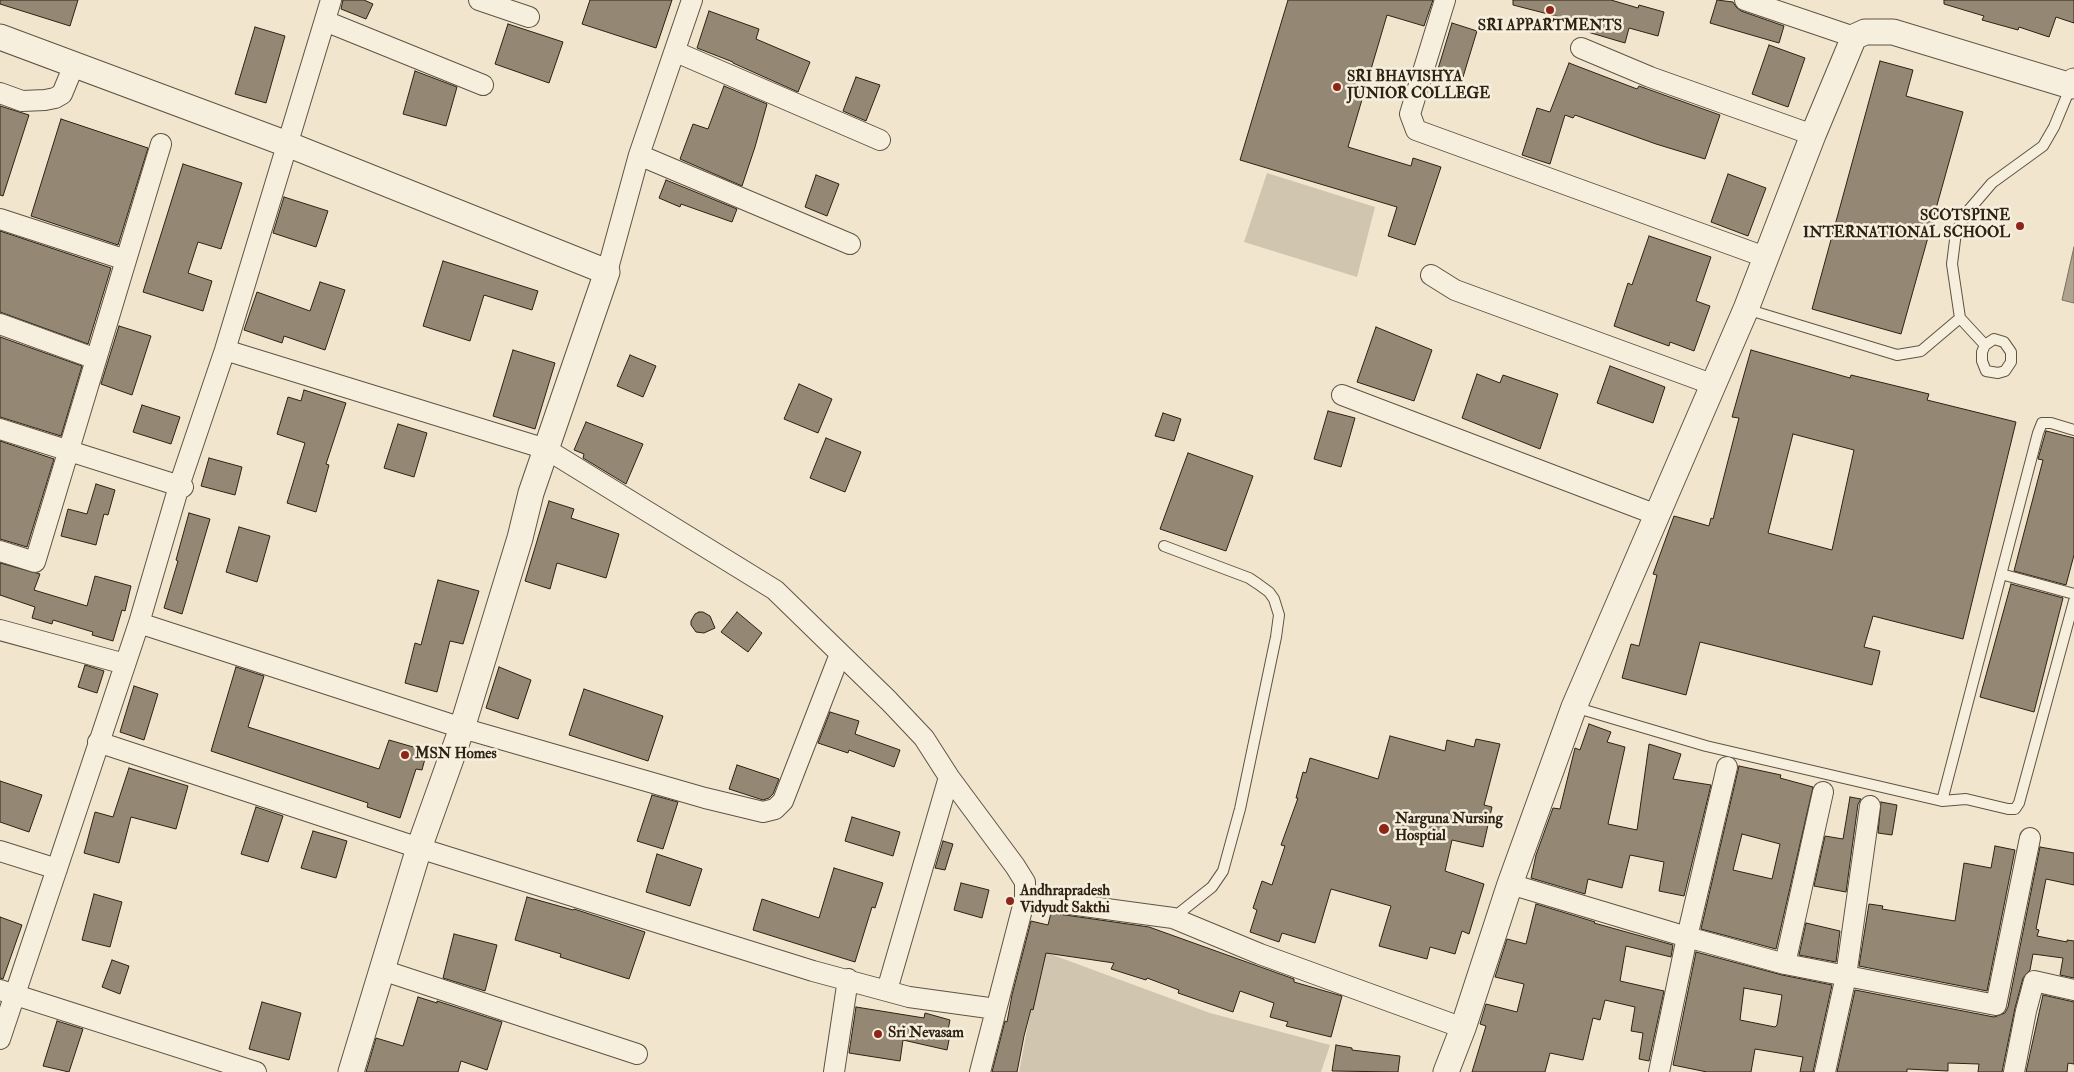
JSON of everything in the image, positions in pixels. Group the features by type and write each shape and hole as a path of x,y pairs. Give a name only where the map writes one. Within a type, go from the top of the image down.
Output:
{"street":[{"path":"0,1039 8,992 57,869 139,623 225,350 331,0"},
{"path":"479,0 529,17"},
{"path":"350,1072 419,848 462,728 520,538 531,493 607,272 639,155 676,52 692,0"},
{"path":"1445,0 1410,114 1416,130 1765,257"},
{"path":"1745,0 1854,37"},
{"path":"325,22 483,85"},
{"path":"1446,1072 1463,1028 1510,884 1574,707 1746,309 1813,135 1854,37 1865,32 1893,32 2073,85"},
{"path":"0,37 287,144 607,272"},
{"path":"1581,48 1650,77 1813,135"},
{"path":"676,52 880,140"},
{"path":"0,93 22,101 55,98 62,94 74,65"},
{"path":"0,551 35,562 161,144"},
{"path":"639,155 850,244"},
{"path":"0,219 126,260"},
{"path":"1430,275 1455,290 1714,385"},
{"path":"0,324 96,358"},
{"path":"225,350 546,449 774,590 889,701 924,738 949,777 1025,882 1025,898 980,1072"},
{"path":"1342,395 1657,515"},
{"path":"0,429 181,486"},
{"path":"139,623 462,728 705,798 763,812 769,811 783,802 840,654"},
{"path":"0,630 125,664"},
{"path":"98,742 419,848 813,971 909,997 996,1009"},
{"path":"1659,1072 1687,937 1728,767"},
{"path":"887,990 949,777"},
{"path":"1785,964 1823,792"},
{"path":"1825,1072 1846,976 1870,806"},
{"path":"1996,1005 2030,838"},
{"path":"0,851 57,869"},
{"path":"1510,884 1785,964 2026,1011"},
{"path":"1025,898 1173,918 1260,954 1463,1028"},
{"path":"382,970 637,1054"},
{"path":"834,1072 848,979"},
{"path":"2014,1072 2034,981 2074,990"},
{"path":"8,992 256,1072"}],"lane":[{"path":"1984,345 1960,318 1952,264 1956,232 1968,211 1992,184 2043,146 2073,85"},
{"path":"1746,309 1897,355 1921,351 1960,318"},
{"path":"1942,801 2038,433 2042,423 2051,423 2074,430"},
{"path":"1164,546 1248,578 1258,584 1274,599 1279,615 1240,809 1223,872 1212,887 1173,918"},
{"path":"2001,574 2074,594"},
{"path":"1574,707 1706,746 1942,801 1966,799 2015,809 2019,803 2074,601"}],"shaded area":[{"path":"1267,173 1375,207 1357,277 1244,242"},
{"path":"2074,247 2074,303 2062,300"},
{"path":"1042,951 1210,1013 1330,1045 1321,1072 1019,1072"}],"building":[{"path":"0,0 78,0 70,26 0,4"},
{"path":"343,0 364,0 373,4 366,19 341,9"},
{"path":"590,0 672,0 656,48 582,24"},
{"path":"1288,0 1433,0 1424,26 1387,15 1348,147 1411,166 1413,158 1441,167 1415,245 1388,236 1397,207 1240,160"},
{"path":"1513,0 1611,0 1638,8 1639,5 1664,12 1658,36 1629,28 1625,43 1581,30 1583,23 1513,5"},
{"path":"1717,0 1733,2 1741,11 1784,26 1779,43 1710,23"},
{"path":"1944,0 2074,0 2074,23 2056,17 2049,37 2019,27 2018,30 1982,20 1984,16 1944,4"},
{"path":"709,11 759,29 756,39 810,62 798,92 733,62 697,48"},
{"path":"1452,23 1477,31 1463,77 1438,69"},
{"path":"508,24 563,42 549,83 495,64"},
{"path":"255,27 285,36 266,103 235,94"},
{"path":"1769,45 1805,58 1788,107 1752,94"},
{"path":"1880,61 1913,70 1906,96 1963,112 1901,334 1812,309"},
{"path":"1569,63 1637,89 1639,86 1720,115 1705,159 1656,144 1575,115 1573,118 1565,115 1550,164 1522,155 1537,108 1550,112"},
{"path":"415,71 457,87 446,126 403,114"},
{"path":"856,77 880,85 866,121 843,111"},
{"path":"724,86 767,104 742,186 680,159 693,124 708,129"},
{"path":"0,106 29,115 3,196 0,195"},
{"path":"61,119 148,148 118,245 31,216"},
{"path":"183,164 242,183 221,249 198,242 188,273 212,281 203,311 143,292"},
{"path":"1728,174 1766,188 1748,236 1711,222"},
{"path":"816,175 839,184 827,216 805,207"},
{"path":"666,180 737,209 732,222 681,204 680,207 659,198"},
{"path":"284,197 328,211 316,247 273,233"},
{"path":"0,231 111,268 88,344 0,312"},
{"path":"1649,236 1711,257 1696,301 1710,306 1694,351 1670,342 1669,346 1614,326 1628,283 1632,285"},
{"path":"443,261 538,291 532,310 484,295 470,341 423,326"},
{"path":"320,282 345,290 325,350 284,336 282,343 244,330 257,292 310,311"},
{"path":"119,326 151,336 132,395 101,384"},
{"path":"1376,327 1432,350 1414,401 1357,382"},
{"path":"0,337 82,366 61,436 0,417"},
{"path":"513,350 555,363 535,429 493,416"},
{"path":"1751,350 1850,378 1851,375 1929,394 1927,400 2016,422 1963,639 1873,616 1864,647 1880,651 1872,685 1700,642 1686,695 1622,678 1631,644 1639,646 1657,575 1653,574 1674,516 1709,526 1711,518 1713,519 1739,418 1732,417","holes":["1793,434 1854,450 1832,550 1768,533"]},
{"path":"630,355 656,366 643,397 617,386"},
{"path":"1610,366 1665,387 1653,423 1597,403"},
{"path":"1477,374 1500,383 1503,375 1558,394 1540,449 1462,418"},
{"path":"799,384 832,399 818,433 784,419"},
{"path":"304,390 346,403 326,464 329,465 316,512 287,503 305,443 277,434 288,397 301,401"},
{"path":"142,405 180,417 171,444 133,432"},
{"path":"1328,411 1355,418 1341,467 1314,459"},
{"path":"1163,413 1181,419 1174,441 1155,436"},
{"path":"586,422 643,444 626,484 583,458 584,454 574,450"},
{"path":"398,424 427,433 414,477 384,468"},
{"path":"2046,431 2074,438 2074,555 2066,585 2014,571 2043,460 2038,459"},
{"path":"826,438 861,452 845,492 810,478"},
{"path":"0,441 54,459 27,547 0,539"},
{"path":"1188,453 1253,476 1226,551 1160,529"},
{"path":"209,458 242,467 235,495 201,486"},
{"path":"96,484 115,490 108,515 104,514 96,545 61,536 68,509 87,514"},
{"path":"549,501 574,509 571,518 619,534 606,578 557,563 550,589 525,581"},
{"path":"189,513 210,519 182,614 164,608 178,561 176,560"},
{"path":"239,527 270,536 257,582 226,572"},
{"path":"0,563 40,574 34,590 87,606 95,576 131,586 125,611 122,610 113,641 92,635 93,632 53,620 52,624 32,618 35,607 0,595"},
{"path":"438,580 479,591 463,644 450,641 437,692 405,683 415,643 421,645"},
{"path":"2011,584 2063,598 2034,712 1980,697"},
{"path":"699,612 710,616 715,628 704,633 696,632 691,625 691,621 695,614"},
{"path":"737,612 762,633 748,652 721,632"},
{"path":"85,665 104,671 97,693 78,687"},
{"path":"236,667 264,676 248,727 379,769 389,740 427,751 422,770 416,769 400,818 367,807 368,803 211,751"},
{"path":"499,667 531,680 518,719 486,708"},
{"path":"134,686 158,694 144,740 120,732"},
{"path":"584,689 663,716 648,761 569,735"},
{"path":"830,712 859,721 855,734 900,750 894,767 849,750 848,753 818,743"},
{"path":"1589,724 1611,732 1607,742 1625,747 1608,824 1637,830 1649,744 1681,754 1673,779 1711,785 1684,896 1659,891 1664,862 1630,855 1622,888 1588,879 1585,894 1531,878 1536,855 1553,808 1560,809 1575,748 1580,750"},
{"path":"1390,736 1445,751 1447,740 1474,747 1476,739 1500,744 1484,805 1492,807 1483,847 1452,840 1445,871 1484,884 1469,934 1462,931 1455,954 1430,947 1427,959 1379,946 1391,906 1331,889 1315,943 1282,933 1279,942 1250,932 1257,910 1253,908 1262,881 1272,885 1285,846 1281,845 1298,798 1296,798 1303,772 1306,773 1310,758 1378,779"},
{"path":"737,765 779,779 773,794 763,800 729,789"},
{"path":"1739,766 1781,775 1780,778 1813,787 1776,949 1701,929","holes":["1742,834 1780,844 1772,879 1733,870"]},
{"path":"129,768 188,786 176,829 131,817 119,863 84,853 95,812 113,817"},
{"path":"0,781 42,795 29,832 0,822"},
{"path":"652,795 678,802 663,849 637,841"},
{"path":"1850,797 1861,799 1858,804 1846,892 1814,886 1825,836 1843,839"},
{"path":"1881,802 1897,805 1892,835 1878,833"},
{"path":"256,807 283,816 268,862 241,854"},
{"path":"852,817 900,832 893,856 845,841"},
{"path":"313,831 347,841 336,878 301,868"},
{"path":"943,841 953,844 945,870 935,868"},
{"path":"1995,846 2015,850 1987,991 1859,966 1869,904 1883,906 1882,909 1955,921 1964,863 1991,868"},
{"path":"2040,847 2074,853 2074,885 2046,879 2036,929 2039,930 2037,936 2067,942 2067,940 2074,941 2074,978 2060,975 2063,958 2033,954 2030,970 2023,978 2015,1008 2002,1072 1978,1072 1979,1064 1948,1063 1948,1071 1907,1069 1907,1072 1837,1072 1855,990 1994,1017 2005,1013 2008,1007"},
{"path":"657,854 702,869 690,906 646,892"},
{"path":"834,868 883,883 875,908 872,907 855,962 753,930 762,899 819,918"},
{"path":"961,883 989,890 982,918 954,910"},
{"path":"94,894 122,902 110,947 82,940"},
{"path":"527,897 574,909 645,932 629,979 560,957 561,954 515,940"},
{"path":"1536,904 1594,923 1673,945 1671,957 1626,946 1620,981 1664,991 1649,1061 1639,1059 1643,1033 1631,1031 1635,1007 1605,1000 1600,1020 1593,1018 1583,1060 1550,1053 1545,1072 1472,1072 1486,1026 1480,1024 1486,1004 1517,1012 1524,984 1495,977 1507,939 1526,944"},
{"path":"1051,913 1149,927 1294,979 1294,982 1342,996 1331,1037 1286,1026 1288,1022 1270,1017 1274,1003 1240,991 1233,1012 1178,993 1179,990 1147,978 1146,980 1111,969 1114,963 1046,953 1033,1010 1031,1009 1024,1036 1017,1072 992,1072 1005,1021 1007,1022 1031,921 1048,925"},
{"path":"0,917 22,925 3,979 0,978"},
{"path":"1806,923 1840,931 1836,962 1799,955"},
{"path":"454,934 497,945 485,991 443,978"},
{"path":"1696,952 1782,975 1832,985 1813,1072 1800,1072 1803,1057 1755,1049 1751,1072 1707,1072 1673,1065","holes":["1744,988 1782,995 1777,1025 1775,1027 1740,1020"]},
{"path":"112,960 129,966 120,994 102,987"},
{"path":"2043,995 2074,1002 2074,1064 2068,1063 2067,1072 2026,1072"},
{"path":"418,997 437,1003 437,1001 502,1022 487,1070 461,1061 458,1072 366,1072 376,1038 403,1046"},
{"path":"262,1002 301,1013 289,1060 249,1049"},
{"name":"Sri Nevasam","path":"856,1007 924,1018 925,1013 950,1020 947,1050 903,1040 900,1061 849,1053"},
{"path":"57,1021 83,1029 69,1072 43,1066"},
{"path":"1336,1045 1352,1048 1352,1050 1400,1056 1398,1072 1332,1071"}],"place":[{"name":"SRI APPARTMENTS","path":"1550,10"},
{"name":"SRI BHAVISHYA JUNIOR COLLEGE","path":"1337,87"},
{"name":"SCOTSPINE INTERNATIONAL SCHOOL","path":"2020,226"},
{"name":"MSN Homes","path":"405,755"},
{"name":"Narguna Nursing Hosptial","path":"1384,829"},
{"name":"Andhrapradesh Vidyudt Sakthi","path":"1010,901"},
{"name":"Sri Nevasam","path":"878,1034"}]}
